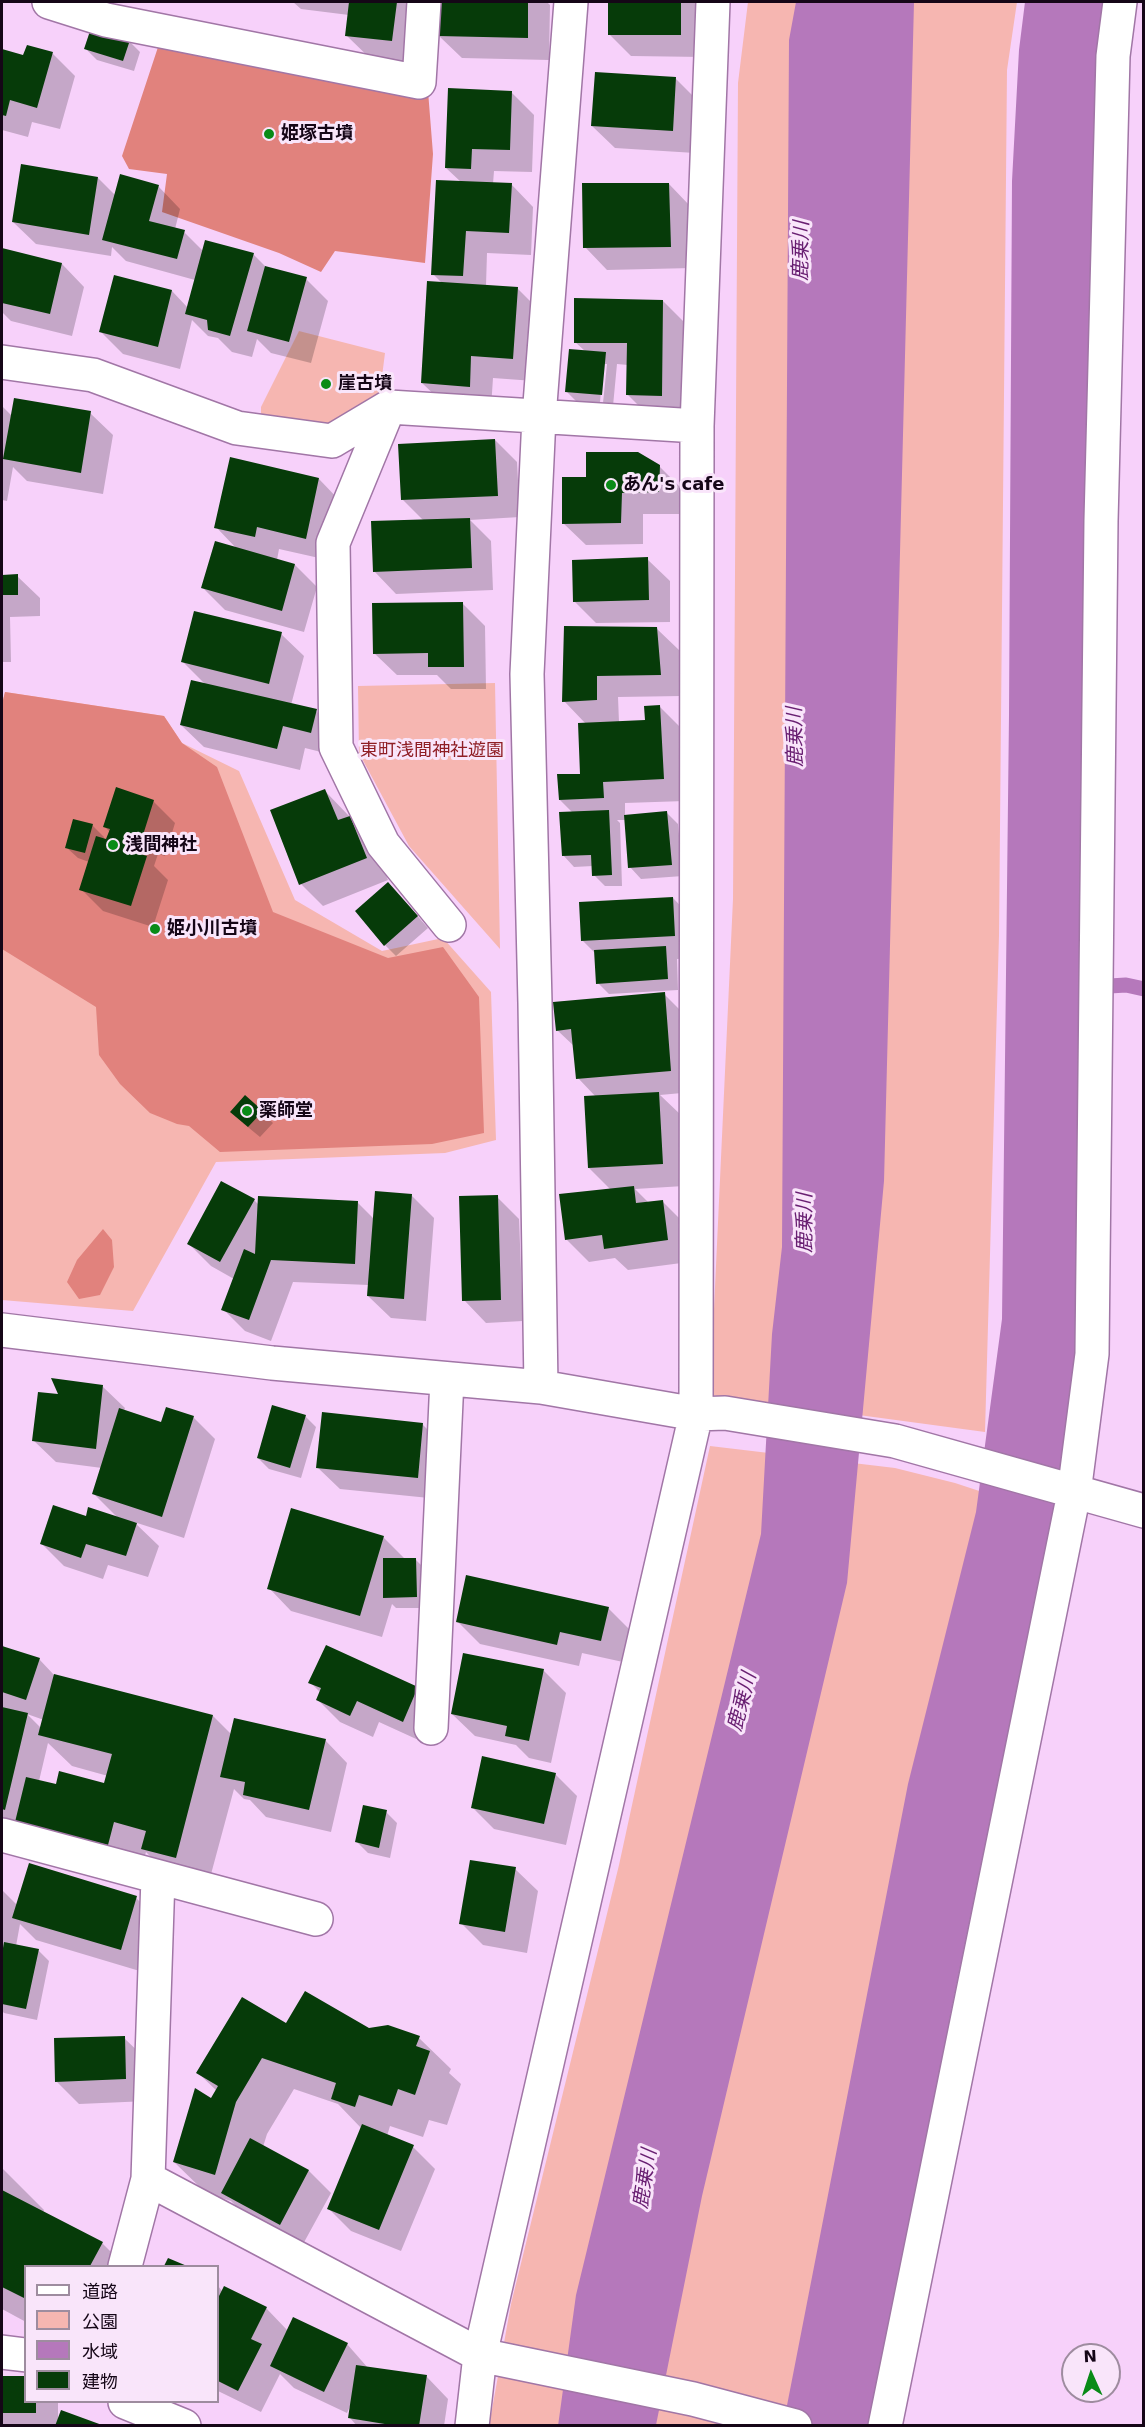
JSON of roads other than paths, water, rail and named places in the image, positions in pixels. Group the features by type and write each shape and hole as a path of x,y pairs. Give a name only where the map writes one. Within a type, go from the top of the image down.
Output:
{"street":[{"path":"49,2 106,20 419,82 424,2"},
{"path":"541,1387 535,1003 526,674 539,417 571,2"},
{"path":"472,2426 480,2355 710,1414 697,426 713,2"},
{"path":"885,2426 1074,1492 1092,1354 1101,521 1113,56 1120,2"},
{"path":"2,362 93,375 237,428 332,441 389,407 697,426"},
{"path":"389,407 333,543 336,747 383,844 449,925"},
{"path":"2,1330 272,1363 541,1387 895,1441 1143,1511"},
{"path":"431,1728 447,1379"},
{"path":"2,1835 316,1919"},
{"path":"125,2265 148,2179 158,1877"},
{"path":"148,2179 480,2355 693,2400 786,2423"},
{"path":"2,2352 24,2355"},
{"path":"127,2403 184,2426"}],"water":[{"name":"鹿乗川","path":"796,2 914,2 884,1181 847,1583 702,2196 656,2425 558,2426 576,2295 761,1534 772,1334 782,1247 789,40"},
{"path":"1025,2 1112,2 1086,1349 950,2017 891,2425 783,2426 908,1784 976,1512 1002,1319 1012,181 1019,50"}],"waterway":[{"path":"1093,987 1126,985 1144,989"}],"place":[{"name":"姫塚古墳","path":"269,134"},
{"name":"崖古墳","path":"326,384"},
{"name":"あん's cafe","path":"611,485"},
{"name":"浅間神社","path":"113,845"},
{"name":"姫小川古墳","path":"155,929"},
{"name":"薬師堂","path":"247,1111"}],"park label":[{"name":"東町浅間神社遊園","path":"432,751"}]}
